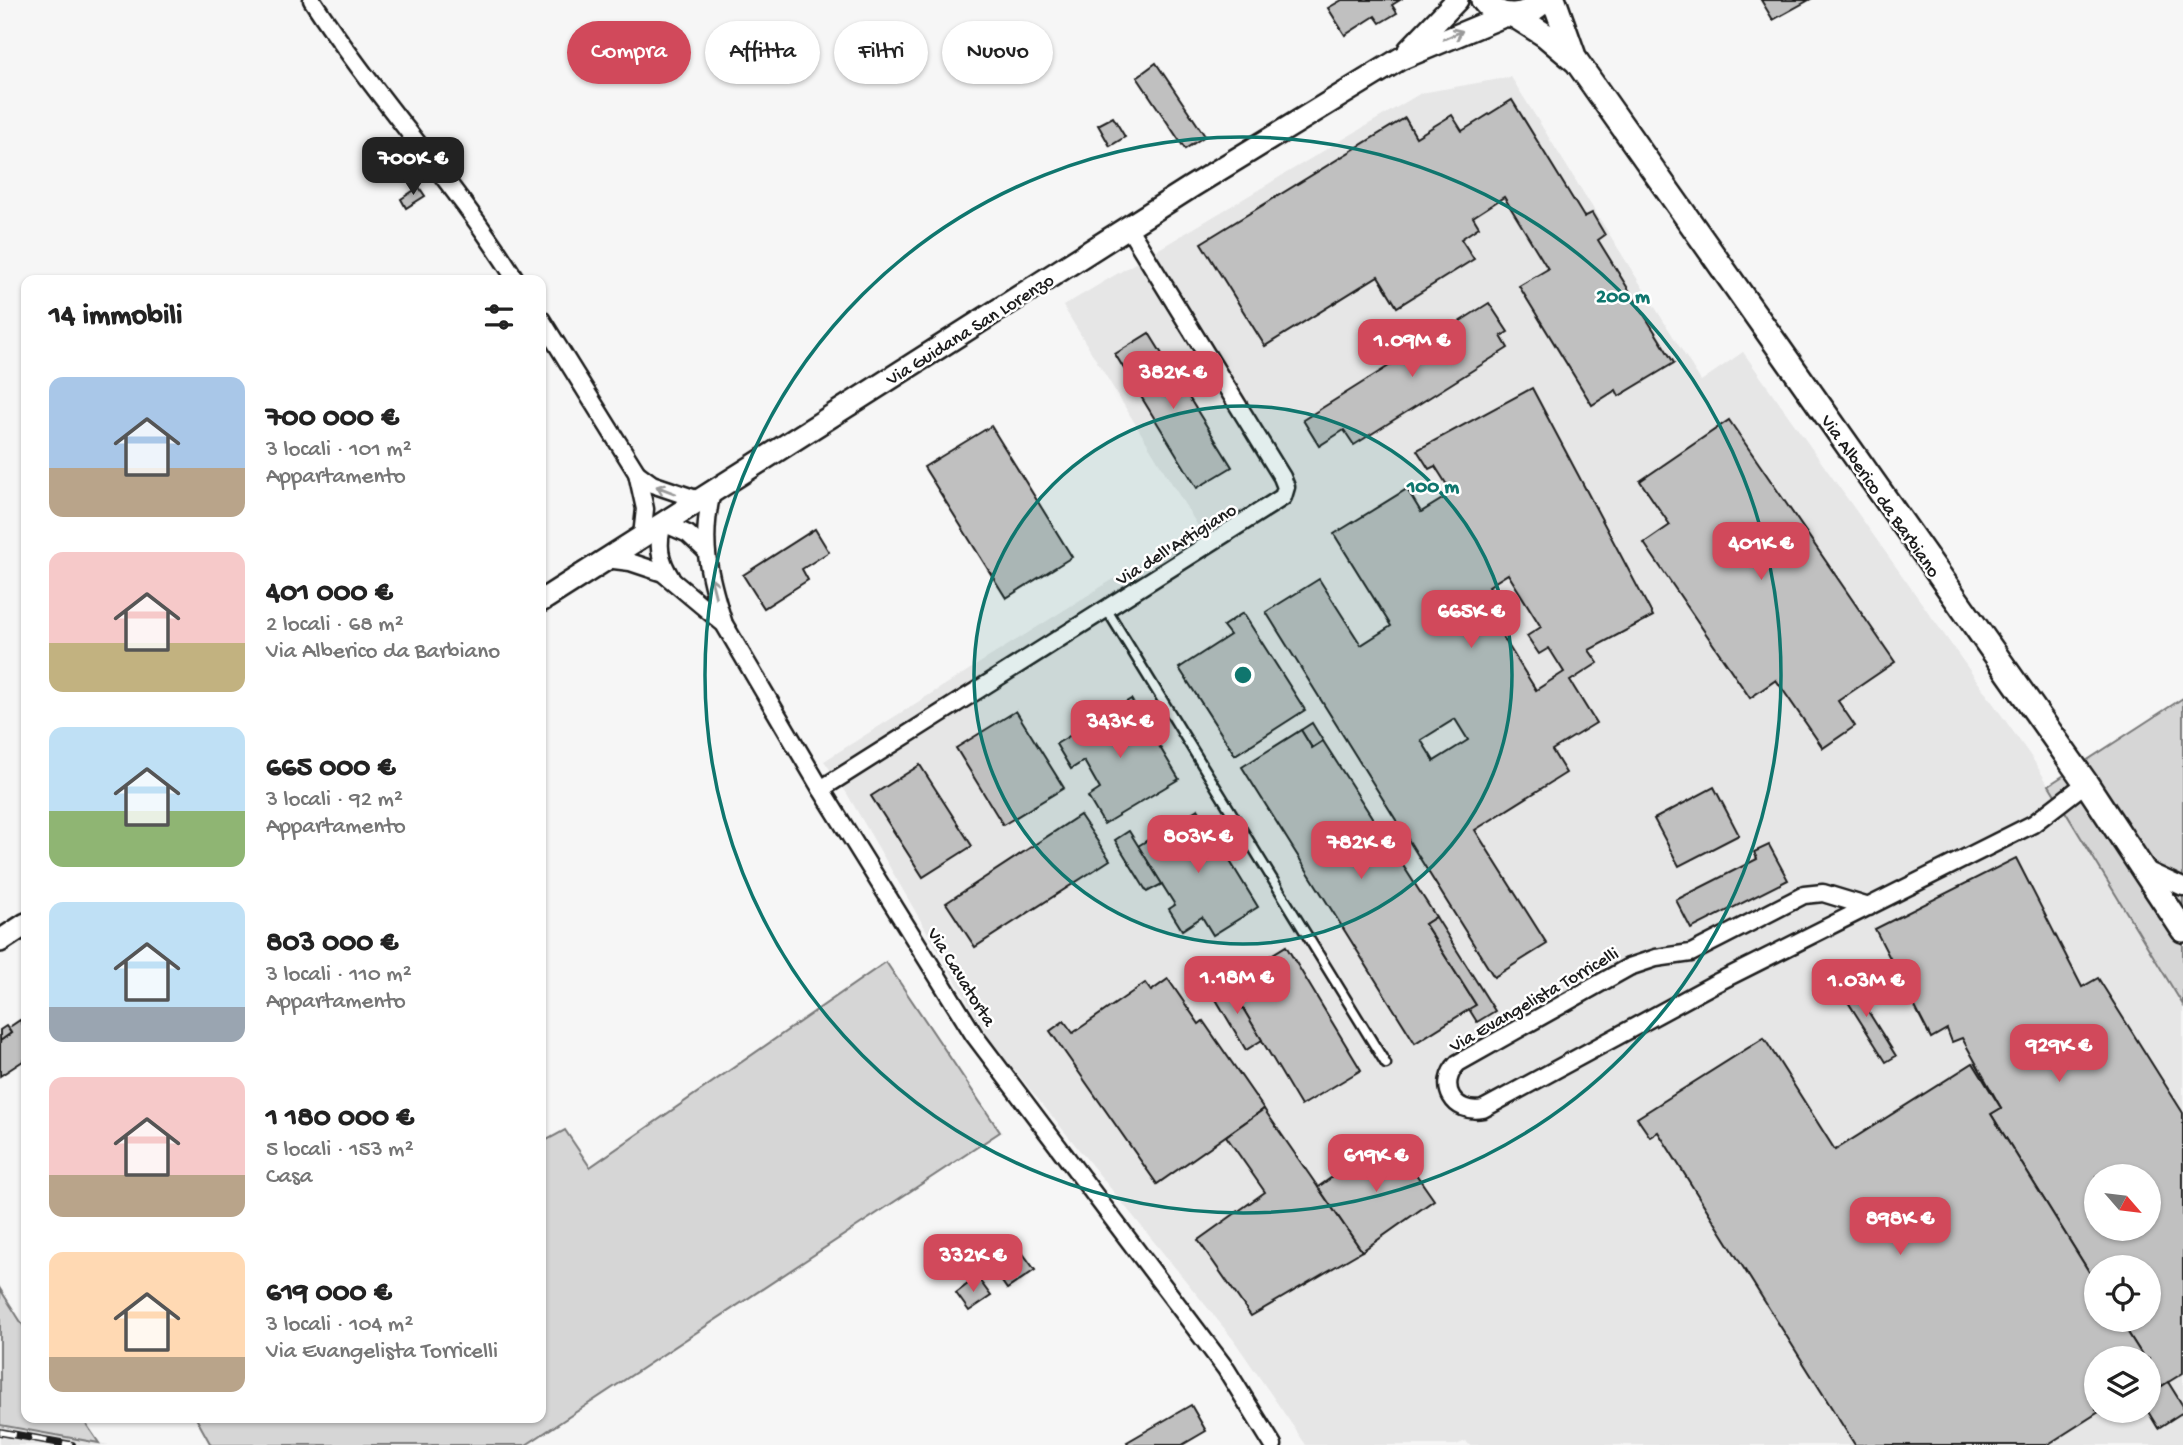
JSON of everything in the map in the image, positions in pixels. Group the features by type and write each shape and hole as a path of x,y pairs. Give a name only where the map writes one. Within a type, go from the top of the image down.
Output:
{"main road":[{"name":"Via Alberico da Barbiano","path":"1483,0 1496,11 1511,15 1545,35 1577,62 2086,783 2183,930"},
{"path":"1511,15 1527,13 1544,0"},
{"name":"Via Alberico da Barbiano","path":"1554,0 1577,62"}],"street":[{"path":"312,0 373,90 443,178 512,275"},
{"path":"1400,59 1457,0"},
{"path":"1400,59 1511,15"},
{"name":"Via Guidana San Lorenzo","path":"546,598 1128,228 1400,59"},
{"name":"Via dell'Artigiano","path":"821,789 1280,502 1286,487 1128,228"},
{"path":"546,327 637,473 645,509 642,536"},
{"path":"637,473 652,484 705,496 705,550 724,624"},
{"path":"671,578 659,552 658,539 663,523 688,534 705,550"},
{"name":"Via Cavatorta","path":"606,559 630,562 671,578 724,624 821,789 974,1035 1226,1369 1273,1445"},
{"name":"Via Evangelista Torricelli","path":"1869,907 1823,893 1804,895 1691,953 1656,958 1629,967 1458,1063 1448,1077 1449,1093 1459,1106 1467,1110 1483,1109 1712,985 1869,907 2033,824 2086,783"},
{"path":"2140,868 2183,887"},
{"path":"0,940 21,926"}],"lane":[{"path":"1107,610 1386,1064"}],"shaded area":[{"path":"1511,77 1701,381 1743,352 2032,758 2183,1005 2183,1445 1469,1445 1466,1441 1456,1445 1306,1445 1233,1339 990,1040 846,792 824,761 1198,526 1063,306 1421,93"},
{"path":"2183,698 2183,1005 2049,785"},
{"path":"886,962 1000,1132 526,1445 211,1445 199,1423 546,1423 546,1140 565,1130 590,1167"},
{"path":"0,1289 21,1322 21,1423 85,1423 99,1443 0,1425"},
{"path":"0,1425 99,1443 109,1445 0,1445"}],"building":[{"path":"1342,0 1400,0 1392,5 1397,13 1380,23 1375,16 1345,35 1328,8"},
{"path":"1761,0 1809,0 1773,20"},
{"path":"1156,63 1205,136 1185,149 1137,77"},
{"path":"1512,100 1584,217 1592,213 1605,235 1598,240 1674,363 1619,396 1616,390 1592,405 1519,286 1548,269 1504,197 1473,217 1479,227 1461,239 1474,259 1397,307 1378,276 1265,346 1201,243 1405,118 1416,137 1452,115 1462,131"},
{"path":"1113,117 1125,137 1110,146 1098,125"},
{"path":"419,187 425,196 406,208 401,199"},
{"path":"1489,303 1508,332 1501,336 1508,348 1354,445 1344,430 1319,446 1303,420"},
{"path":"1149,333 1232,467 1197,488 1115,354"},
{"path":"1532,388 1653,616 1589,650 1598,663 1570,681 1596,723 1552,750 1566,773 1475,830 1547,944 1494,977 1266,612 1319,579 1361,645 1391,626 1334,534 1407,489 1421,512 1452,493 1435,466 1429,469 1417,450","holes":["1508,574 1541,627 1527,636 1539,654 1549,648 1564,672 1536,690 1495,624 1507,616 1489,586","1455,719 1468,740 1434,761 1421,740"]},
{"path":"1729,420 1895,662 1838,701 1855,726 1823,748 1776,680 1750,698 1644,543 1670,525 1640,481"},
{"path":"991,426 1072,557 1006,598 924,467"},
{"path":"815,529 829,552 802,569 808,580 764,608 743,575"},
{"path":"1243,613 1305,710 1235,755 1179,668 1230,635 1223,626"},
{"path":"1131,699 1179,779 1104,824 1088,797 1100,789 1084,761 1071,769 1056,744"},
{"path":"1016,711 1064,788 1003,825 956,748"},
{"path":"1312,723 1323,741 1312,748 1301,730"},
{"path":"1301,730 1312,748 1323,741 1436,917 1425,924 1476,1005 1415,1043 1242,767"},
{"path":"920,765 972,846 923,877 871,796"},
{"path":"1714,787 1739,835 1679,866 1654,819"},
{"path":"1198,809 1258,907 1213,935 1202,917 1182,930 1169,909 1175,905 1138,846"},
{"path":"1080,815 1110,860 975,947 946,903"},
{"path":"1129,831 1162,884 1147,892 1115,840"},
{"path":"1769,845 1788,880 1691,929 1676,900 1757,859 1754,852"},
{"path":"2016,858 2082,987 2098,978 2183,1113 2183,1373 2162,1386 2161,1346 2136,1346 2128,1332 2161,1332 2161,1255 2084,1255 2084,1264 1991,1114 2001,1108 1962,1038 1952,1042 1947,1029 1931,1038 1875,929"},
{"path":"1436,917 1495,1011 1477,1022 1469,1009 1476,1005 1425,924"},
{"path":"1286,946 1361,1070 1301,1106 1227,982"},
{"path":"1846,976 1896,1056 1886,1062 1836,983"},
{"path":"1168,979 1199,1024 1203,1021 1264,1109 1157,1184 1050,1031 1064,1021 1073,1033 1145,983 1151,991"},
{"path":"1227,982 1262,1040 1246,1050 1211,991"},
{"path":"21,1022 21,1062 0,1076 0,1041 11,1033 8,1028"},
{"path":"6,1026 11,1033 0,1041 0,1030"},
{"path":"1764,1038 1835,1150 1973,1063 2001,1108 1991,1114 2084,1264 2084,1332 2128,1332 2136,1346 2084,1346 2084,1421 2047,1445 1855,1445 1658,1132 1650,1137 1637,1118"},
{"path":"1264,1109 1362,1251 1251,1316 1198,1240 1265,1192 1226,1136"},
{"path":"1390,1137 1434,1200 1362,1251 1318,1187"},
{"path":"1016,1244 1035,1270 1007,1289 989,1263"},
{"path":"977,1277 991,1296 969,1311 956,1293"},
{"path":"2168,1382 2183,1406 2183,1412 2158,1428 2155,1423 2161,1423 2161,1384"},
{"path":"1191,1405 1206,1431 1182,1445 1129,1445 1127,1442"}],"railway":[{"path":"0,1432 72,1445"}]}
